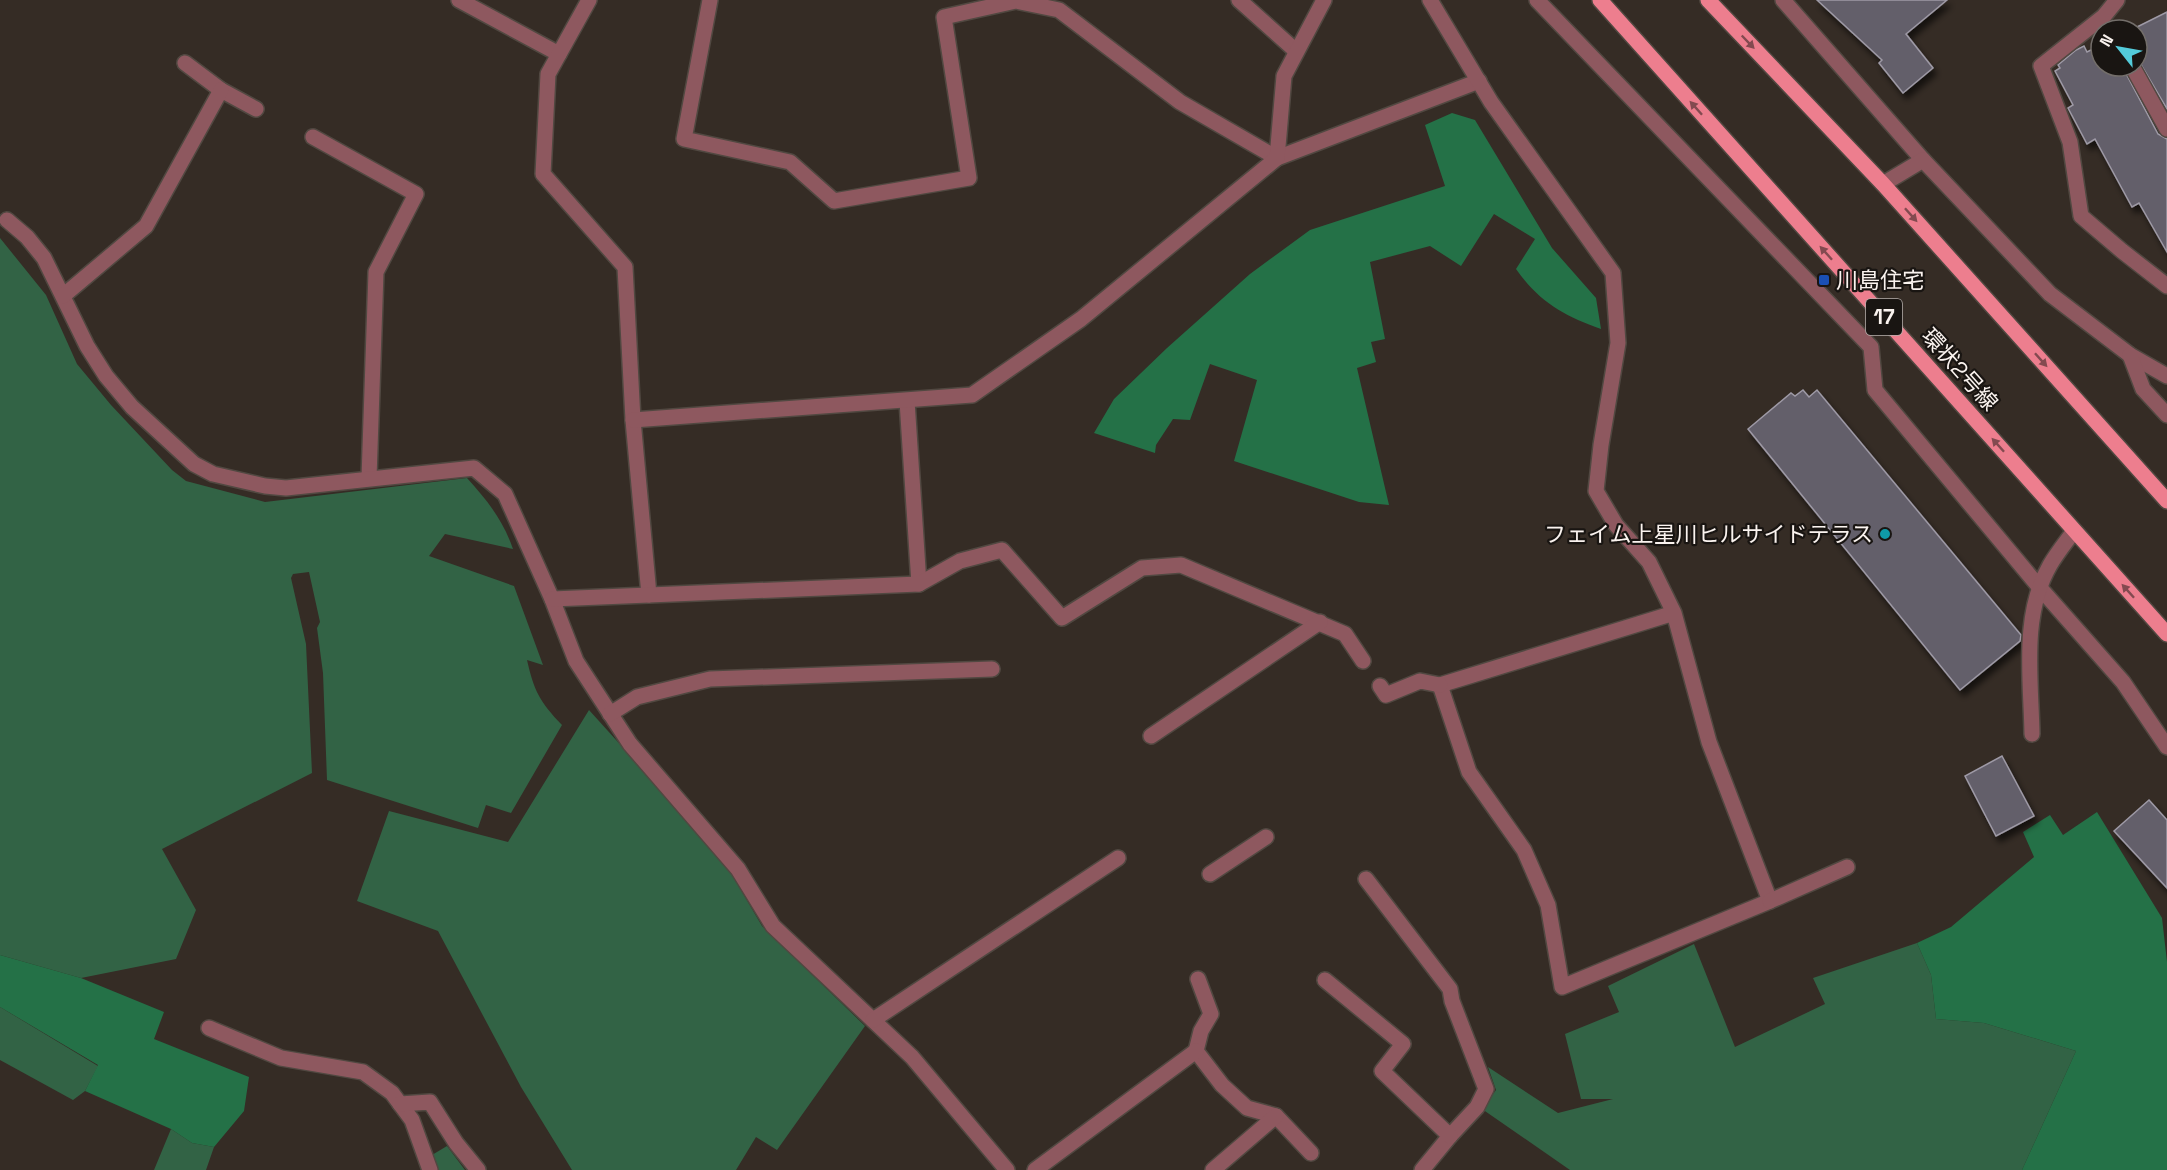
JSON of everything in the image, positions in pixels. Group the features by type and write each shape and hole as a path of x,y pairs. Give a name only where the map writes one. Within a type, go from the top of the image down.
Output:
{"main road":[{"name":"環状2号線","path":"1600,0 2167,634"},
{"path":"1708,0 1882,184 2167,501"}],"street":[{"path":"459,0 559,54"},
{"path":"589,0 548,74 543,174 625,267 633,420 649,595"},
{"path":"710,0 684,138 790,162 834,201 969,178 944,17 1016,1 1059,10 1180,102 1277,158"},
{"path":"1239,0 1296,51"},
{"path":"1277,158 1284,76 1324,0"},
{"path":"1430,0 1479,81 1613,273 1618,343 1601,445 1596,491 1616,525 1649,561 1674,614 1709,742 1770,901"},
{"path":"1537,0 1870,347 1875,390 2040,588 2123,682 2167,747"},
{"path":"1783,0 1923,160 2050,294 2130,355 2167,376"},
{"path":"2117,0 2104,16 2041,66 2070,142 2081,216 2167,286"},
{"path":"185,63 220,90 256,109"},
{"path":"2139,78 2167,129"},
{"path":"633,420 972,395 1081,319 1277,158 1479,81"},
{"path":"63,296 146,226 220,90"},
{"path":"313,137 416,194 376,272 369,478"},
{"path":"1882,184 1923,160"},
{"path":"7,220 27,237 44,258 87,346 106,376 132,407 194,464 213,474 265,486 286,488 474,468 505,494 552,599 576,661 630,744 738,869 773,926 912,1057 1007,1170"},
{"path":"2130,355 2143,389 2167,415"},
{"path":"908,401 919,584"},
{"path":"2032,734 2029,634 2040,588 2050,565 2074,531"},
{"path":"552,599 919,584 960,561 1002,550 1062,618 1142,568 1181,565 1345,634 1363,661"},
{"path":"1380,686 1386,695 1420,681 1440,685 1674,614"},
{"path":"1150,736 1320,622"},
{"path":"610,714 637,697 711,679 992,669"},
{"path":"1440,685 1469,772 1524,850 1548,905 1562,987 1847,867"},
{"path":"1210,874 1266,837"},
{"path":"873,1020 1118,858"},
{"path":"1366,879 1450,988 1452,1000 1486,1089 1477,1107 1422,1170"},
{"path":"1035,1170 1196,1051 1201,1031 1211,1014 1198,980"},
{"path":"1325,980 1403,1044 1382,1071 1450,1136"},
{"path":"209,1028 281,1058 363,1072 392,1093 412,1120 430,1170"},
{"path":"1196,1051 1222,1085 1247,1108 1276,1116 1311,1153"},
{"path":"400,1104 430,1102 456,1143 478,1170"},
{"path":"1213,1170 1276,1116"}],"green space":[{"path":"1452,113 1475,120 1552,248 1596,298 1601,329 1564,313 1543,299 1525,281 1516,269 1535,239 1494,214 1461,266 1430,246 1370,262 1385,339 1371,342 1376,362 1357,368 1389,505 1359,502 1234,461 1257,380 1210,364 1190,420 1173,419 1156,445 1155,453 1094,433 1114,399 1167,348 1250,274 1310,230 1445,186 1425,125"},
{"path":"0,238 46,295 77,364 111,405 172,470 186,481 265,502 467,478 488,502 513,549 445,534 429,556 514,586 543,665 527,660 532,680 548,710 562,725 511,813 486,805 478,828 327,780 323,673 317,628 320,622 309,572 293,574 291,578 306,644 312,773 162,849 196,910 176,959 81,978 0,955"},
{"path":"589,710 721,856 762,926 865,1026 777,1150 756,1137 736,1170 572,1170 521,1087 438,931 357,901 389,811 508,842"},
{"path":"2097,812 2162,918 2167,962 2167,1170 2022,1170 2076,1051 1984,1023 1936,1019 1931,975 1917,943 1951,927 2034,857 2023,832 2050,815 2063,835"},
{"path":"1917,943 1931,975 1936,1019 1984,1023 2076,1051 2022,1170 1570,1170 1482,1109 1496,1090 1488,1067 1558,1113 1613,1099 1581,1099 1565,1034 1619,1012 1608,986 1694,944 1735,1047 1825,1004 1813,978"},
{"path":"0,955 81,978 164,1012 154,1039 249,1077 244,1111 214,1147 192,1143 171,1129 85,1091 98,1065 0,1007"},
{"path":"0,1007 98,1066 85,1091 73,1100 0,1060"},
{"path":"171,1129 192,1143 214,1147 206,1170 154,1170"},
{"path":"447,1146 465,1170 437,1170 432,1155"}],"building":[{"path":"1817,0 1947,0 1906,34 1933,68 1903,93 1879,63 1882,60"},
{"path":"2167,12 2167,109 2149,78 2149,21"},
{"path":"2084,46 2087,52 2089,51 2089,78 2128,78 2158,134 2167,139 2167,252 2139,203 2132,207 2095,139 2087,144 2068,108 2073,105 2055,71 2060,68 2058,65 2076,50"},
{"name":"フェイム上星川ヒルサイドテラス","path":"1803,390 1809,397 1817,390 2021,635 2020,641 1960,690 1748,429 1791,393 1795,396"},
{"path":"2002,756 2034,816 1996,836 1965,776"},
{"path":"2149,800 2167,820 2167,888 2114,831"}],"place":[{"name":"川島住宅","path":"1824,280"},
{"name":"フェイム上星川ヒルサイドテラス","path":"1885,534"}]}
